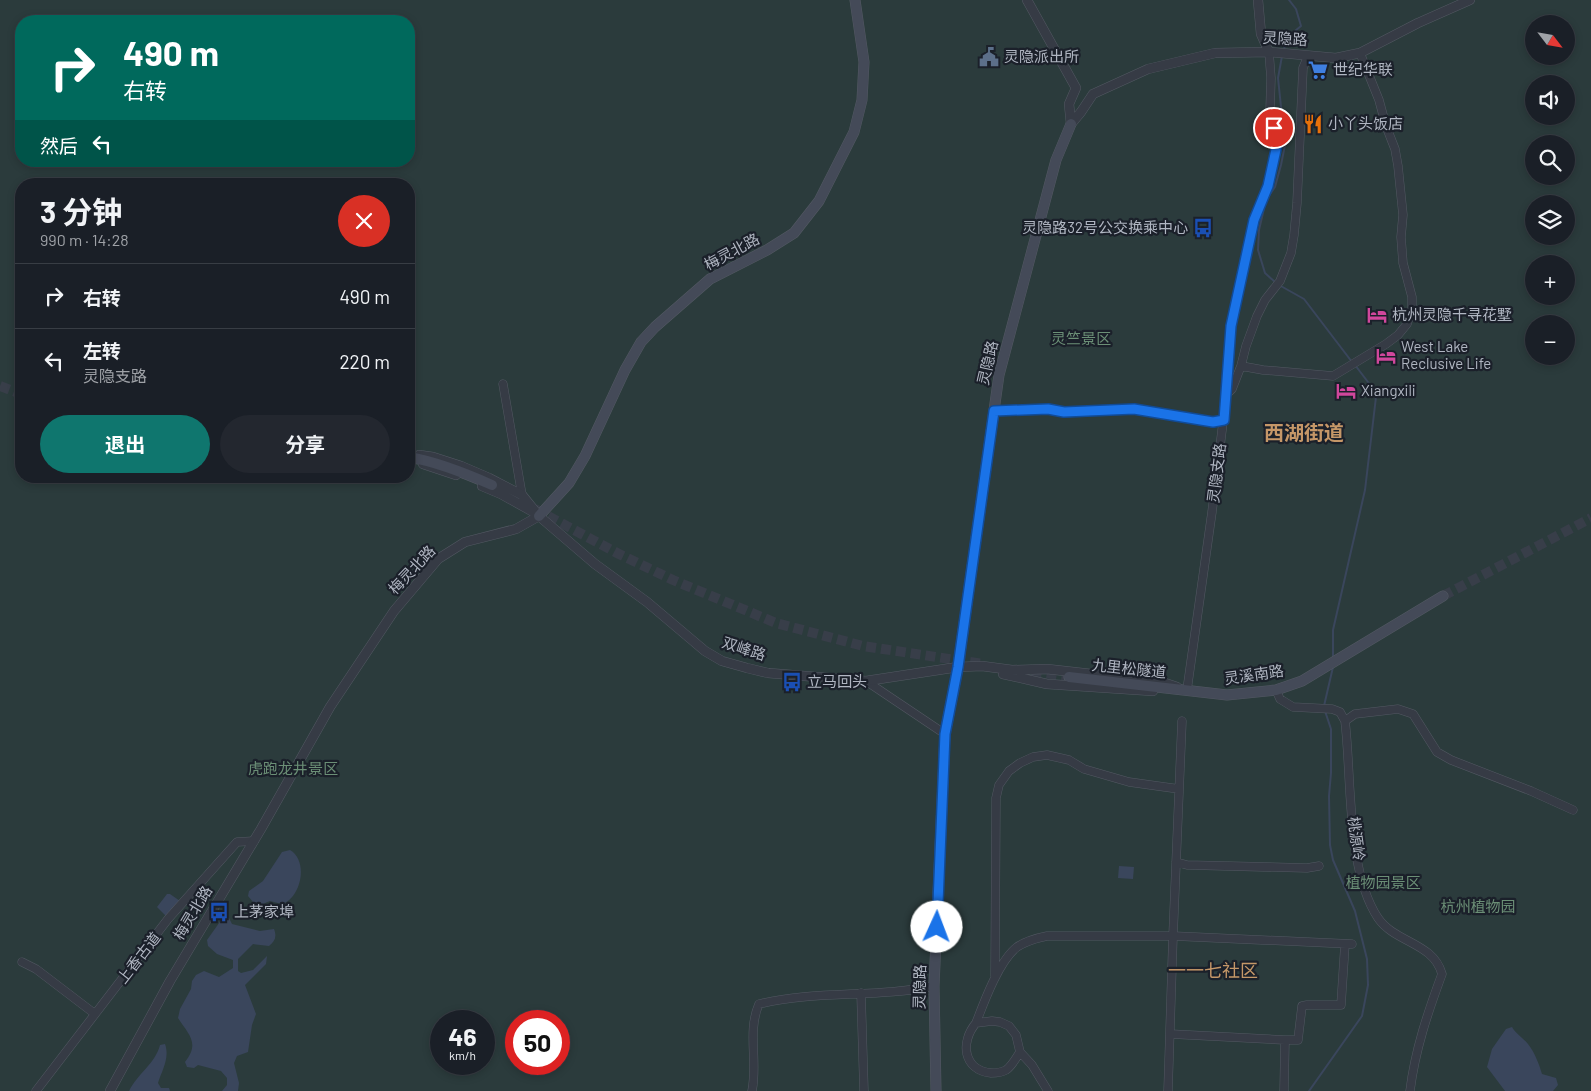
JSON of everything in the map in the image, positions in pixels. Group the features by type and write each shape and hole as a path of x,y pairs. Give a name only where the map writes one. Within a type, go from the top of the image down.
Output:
{"main road":[{"name":"梅灵北路","path":"539,516 569,483 625,370 641,342 655,327 710,279 767,250 794,232 819,202 854,132 862,100 864,62 855,0"},
{"name":"灵隐路","path":"936,1091 934,986 945,734 958,667 999,375 1056,160 1071,124"},
{"path":"415,458 454,469 492,485"},
{"name":"灵溪南路","path":"1187,690 1227,695 1276,690 1302,681 1443,596"},
{"name":"九里松隧道","path":"1069,677 1187,690"}],"street":[{"path":"1027,0 1076,88 1093,94 1071,124"},
{"path":"1258,0 1261,34 1271,53"},
{"name":"灵隐路","path":"1093,94 1148,68 1215,53 1271,53 1336,58 1360,53 1418,22 1470,0"},
{"name":"灵隐支路","path":"1187,690 1224,420 1228,356 1236,301 1244,273 1254,220 1268,186 1277,145 1270,112 1271,53"},
{"path":"1242,366 1263,370 1333,376 1398,335 1407,324 1412,308 1412,297 1403,263 1401,238 1403,215 1398,166 1395,149 1379,100 1360,53"},
{"path":"1225,396 1232,389 1242,366 1246,346 1257,316 1265,300 1280,280 1291,252 1294,234 1303,68 1308,56"},
{"path":"1071,124 1069,104 1076,88"},
{"path":"504,384 522,495"},
{"path":"994,411 1048,409 1064,412 1134,409 1213,422 1224,420"},
{"path":"415,457 432,457 489,478 522,495 539,516"},
{"path":"415,459 501,494 539,516"},
{"name":"双峰路","path":"539,516 595,564 647,602 705,651 722,661 768,673 866,681 958,667"},
{"name":"梅灵北路","path":"110,1091 170,981 254,841 332,705 394,612 438,559 465,542 516,529 539,516"},
{"path":"958,667 982,666 1012,670 1047,669 1162,682 1187,690"},
{"path":"958,667 1047,684 1157,692 1187,690"},
{"path":"866,681 945,734"},
{"path":"1276,690 1280,699 1293,708 1330,709 1340,712 1345,721 1355,714 1398,709 1412,714 1437,752 1451,760 1531,791 1573,810"},
{"path":"1168,1091 1182,721"},
{"name":"桃源岭","path":"1345,721 1352,831 1364,888 1378,918 1396,935 1425,949 1436,960 1442,974 1422,1032 1412,1072 1410,1091"},
{"path":"995,978 996,798 999,785 1009,771 1020,763 1047,755 1069,760 1084,769 1129,782 1179,789"},
{"name":"上香古道","path":"36,1091 168,919 237,842 254,841"},
{"path":"1176,862 1187,865 1307,868 1318,866"},
{"path":"1020,1052 1006,1070 999,1073 979,1070 972,1066 968,1060 966,1049 968,1036 976,1024 1002,966 1017,947 1035,938 1047,936 1173,936 1348,944 1341,1005 1302,1006 1298,1040 1170,1034"},
{"path":"22,962 36,969 95,1014"},
{"path":"752,1091 754,1080 753,1024 760,1004 861,993 902,992 934,986"},
{"path":"861,993 864,1091"},
{"path":"976,1024 992,1021 1009,1026 1016,1035 1020,1052 1032,1065 1048,1091"},
{"path":"1284,1091 1285,1040"}],"green space":[{"path":"0,0 1591,0 1591,1091 0,1091"}],"water":[{"path":"290,850 296,855 301,870 298,887 294,895 282,904 270,901 260,905 253,902 248,896 249,891 263,881 282,852"},
{"path":"1119,866 1134,867 1133,879 1118,878"},
{"path":"167,894 180,901 167,917 157,907"},
{"path":"224,916 229,918 232,924 260,931 274,929 275,934 274,941 269,946 253,944 238,959 238,971 241,973 253,970 267,956 266,964 245,985 256,1014 252,1025 248,1052 237,1056 234,1063 239,1083 238,1091 222,1091 227,1085 227,1078 221,1071 198,1065 194,1068 187,1067 185,1062 192,1050 192,1044 189,1034 178,1018 180,1009 196,975 204,971 219,977 233,968 233,960 217,954 208,946 207,940"},
{"path":"1512,1027 1530,1047 1542,1074 1556,1078 1558,1085 1553,1091 1505,1091 1487,1067 1492,1049 1506,1029"},
{"path":"165,1044 167,1054 158,1083 161,1088 169,1088 170,1091 129,1091 154,1058 160,1045"}],"waterway":[{"path":"1284,49 1289,36 1301,26 1296,9 1289,0"},
{"path":"1275,282 1265,273 1258,250 1259,230 1266,200 1275,187 1285,145 1278,78 1282,56"},
{"path":"1279,285 1304,299 1352,362"},
{"path":"1333,658 1333,630 1365,490 1376,397 1371,386 1355,365"},
{"path":"1324,706 1333,667"},
{"path":"1309,1091 1362,1016 1368,985 1367,959 1355,911 1333,860 1330,845 1331,729 1325,711"}],"tunnel":[{"path":"0,386 15,392"},
{"path":"535,509 619,554 673,580 776,623 863,646 983,664"},
{"path":"1443,596 1591,518"},
{"path":"1032,671 1069,677"}],"place":[{"name":"灵隐派出所","path":"989,57"},
{"name":"世纪华联","path":"1318,70"},
{"name":"小丫头饭店","path":"1313,124"},
{"name":"灵隐路32号公交换乘中心","path":"1203,228"},
{"name":"杭州灵隐千寻花墅","path":"1377,315"},
{"name":"West Lake Reclusive Life","path":"1386,356"},
{"name":"Xiangxili","path":"1346,391"},
{"name":"立马回头","path":"792,682"},
{"name":"上茅家埠","path":"219,912"}],"district":[{"name":"西湖街道","path":"1304,433"},
{"name":"一一七社区","path":"1213,971"}],"route":[{"path":"937,927 945,734 958,667 994,411 1048,409 1064,412 1134,409 1213,422 1224,420 1231,326 1254,220 1268,186 1277,145 1274,128"}],"park label":[{"name":"灵竺景区","path":"1081,339"},
{"name":"虎跑龙井景区","path":"293,769"},
{"name":"植物园景区","path":"1383,883"},
{"name":"杭州植物园","path":"1478,907"}]}
